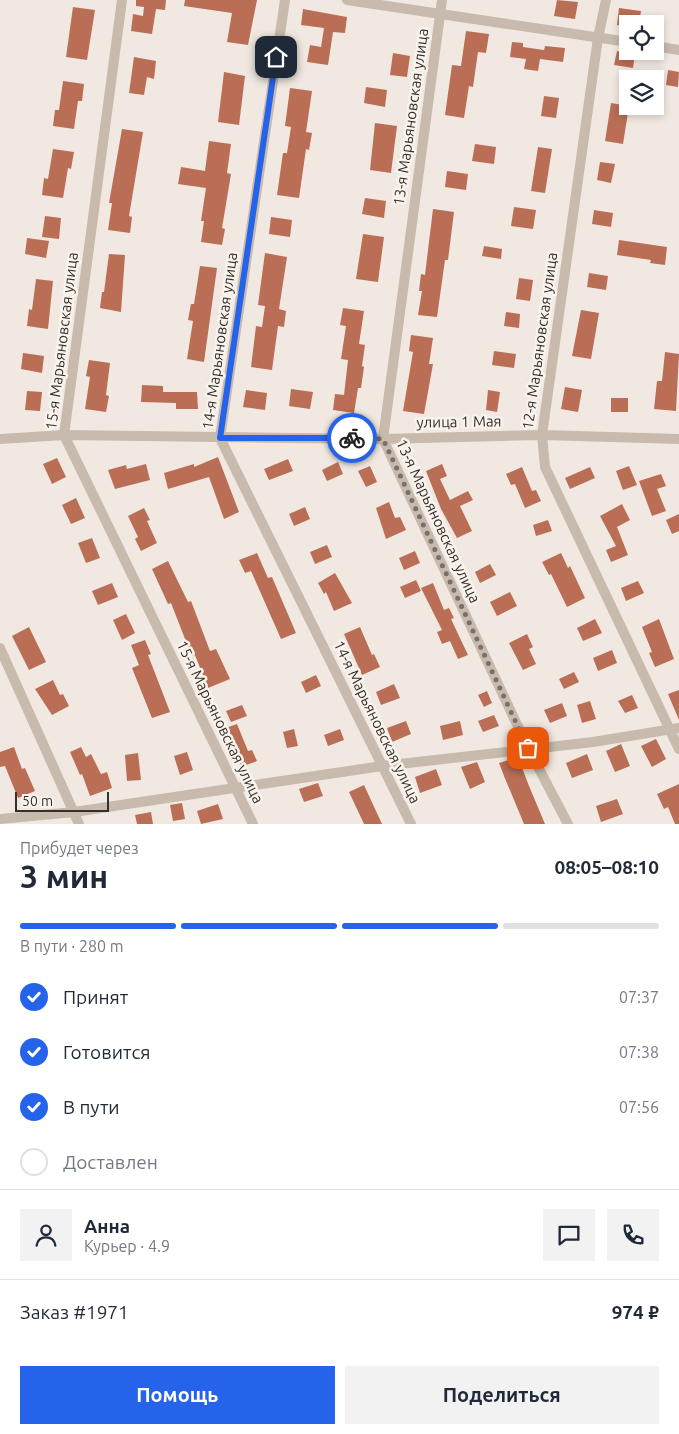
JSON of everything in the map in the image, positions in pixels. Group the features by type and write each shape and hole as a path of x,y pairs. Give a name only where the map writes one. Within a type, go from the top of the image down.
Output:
{"street":[{"name":"15-я Марьяновская улица","path":"122,0 64,435 253,824"},
{"name":"14-я Марьяновская улица","path":"285,0 220,438 411,824"},
{"path":"347,0 619,41"},
{"name":"13-я Марьяновская улица","path":"442,0 383,439 528,748 568,824"},
{"name":"12-я Марьяновская улица","path":"606,0 598,38 542,434 545,467 674,728 679,749"},
{"path":"664,48 679,50"},
{"name":"улица 1 Мая","path":"0,438 64,435 383,439 542,434 679,439"},
{"path":"0,648 80,824"},
{"path":"0,818 74,812 382,766 593,742 674,728"}],"building":[{"path":"136,0 166,0 165,10 156,9 152,34 131,31 133,14 143,16 144,7 136,6"},
{"path":"185,0 257,0 248,45 227,42 232,13 184,6"},
{"path":"557,0 578,2 575,19 554,16"},
{"path":"73,7 95,10 87,60 66,57"},
{"path":"619,8 641,11 640,15 619,15 619,25 617,25"},
{"path":"303,9 347,17 345,33 333,32 328,65 307,62 310,45 321,47 324,28 301,25"},
{"path":"466,31 489,34 486,53 478,52 473,87 469,86 464,118 445,115 452,65 461,66"},
{"path":"512,42 523,43 523,47 544,50 545,46 565,48 563,62 540,59 538,71 524,69 526,59 510,57"},
{"path":"617,51 619,51 619,60 634,60 633,68 614,65"},
{"path":"393,53 410,56 407,77 390,75"},
{"path":"134,57 156,61 154,79 147,77 144,95 129,93"},
{"path":"668,70 679,72 678,87 666,85"},
{"path":"224,72 245,76 239,125 218,122"},
{"path":"63,81 84,84 82,101 78,101 74,129 53,126 55,110 59,110"},
{"path":"366,87 387,90 385,107 364,103"},
{"path":"290,88 312,91 306,132 312,133 309,150 306,149 299,198 277,195 283,153 287,153 291,127 285,126"},
{"path":"544,96 559,98 556,118 541,116"},
{"path":"611,103 619,104 619,115 628,115 623,144 605,141"},
{"path":"375,123 397,126 391,173 370,170"},
{"path":"122,129 143,132 129,216 132,217 130,233 108,230 112,203 109,203"},
{"path":"209,141 231,144 227,173 231,174 222,228 225,229 222,245 201,242 204,221 201,221 206,188 178,184 181,167 205,171"},
{"path":"475,144 496,147 494,164 472,161"},
{"path":"538,147 552,149 545,193 531,191"},
{"path":"53,149 74,152 71,169 68,168 63,198 42,195 44,178 48,179"},
{"path":"600,162 615,164 611,183 597,180"},
{"path":"447,171 468,174 466,190 445,187"},
{"path":"365,198 386,201 384,218 362,214"},
{"path":"514,207 536,210 533,229 511,226"},
{"path":"433,209 454,212 448,260 445,260 437,317 418,315 422,291 419,291 421,274 425,275"},
{"path":"594,210 613,213 611,227 592,224"},
{"path":"45,216 61,218 59,239 42,237"},
{"path":"271,217 292,220 290,237 269,234"},
{"path":"363,234 384,237 378,282 356,279"},
{"path":"27,238 49,241 46,258 25,254"},
{"path":"619,240 667,247 665,265 650,263 651,260 617,255"},
{"path":"484,246 502,249 501,259 482,256"},
{"path":"265,253 287,257 279,309 286,311 284,327 278,326 272,370 251,367 256,326 262,327 265,306 258,305"},
{"path":"109,254 125,255 121,312 100,308"},
{"path":"200,266 217,268 204,362 187,359 193,321 188,320 191,304 194,304"},
{"path":"589,273 608,276 606,290 587,287"},
{"path":"519,278 533,280 530,301 516,299"},
{"path":"36,279 53,281 48,329 27,326 29,309 32,310"},
{"path":"343,308 364,311 359,344 365,345 362,366 364,367 361,388 358,388 354,413 333,410 335,394 344,395 348,360 341,359 346,326 340,325"},
{"path":"581,310 599,313 591,359 572,356"},
{"path":"506,312 520,314 519,328 504,326"},
{"path":"411,335 433,338 429,364 433,364 424,414 403,411 413,352 409,351"},
{"path":"494,351 516,354 514,368 492,365"},
{"path":"665,352 679,354 676,411 654,409 657,381 662,381"},
{"path":"23,353 44,356 42,373 21,369"},
{"path":"89,360 110,363 106,395 109,396 106,412 85,409 90,377 86,376"},
{"path":"142,385 163,386 163,392 197,392 198,409 176,409 176,403 141,402"},
{"path":"565,387 582,390 578,412 561,409"},
{"path":"291,389 313,392 310,409 289,406"},
{"path":"246,390 267,393 265,410 243,407"},
{"path":"488,390 500,392 497,412 486,410"},
{"path":"27,391 42,392 40,411 25,410"},
{"path":"611,398 628,398 628,412 611,412"},
{"path":"218,457 239,512 224,519 209,477 168,489 164,473 194,464 194,467"},
{"path":"57,458 66,477 52,484 43,464"},
{"path":"288,459 293,471 269,480 264,469"},
{"path":"338,462 343,474 327,481 322,470"},
{"path":"146,464 150,480 115,489 108,470 126,465 127,469"},
{"path":"442,464 447,476 440,479 450,500 468,491 473,500 460,506 472,531 457,538 441,509 426,471"},
{"path":"370,466 377,482 366,487 358,471"},
{"path":"629,466 637,485 623,490 616,471"},
{"path":"522,467 532,491 536,490 541,501 525,508 515,484 511,485 506,474"},
{"path":"590,467 595,478 570,489 565,478"},
{"path":"661,474 666,486 657,489 666,511 652,516 639,481"},
{"path":"76,498 85,518 71,524 62,505"},
{"path":"389,502 395,518 400,517 406,530 386,539 376,508"},
{"path":"622,504 630,520 617,527 628,555 611,562 606,550 616,546 600,516"},
{"path":"305,507 310,519 294,526 289,514"},
{"path":"144,508 150,520 147,521 157,543 141,551 135,539 138,537 128,516"},
{"path":"679,514 679,531 672,534 666,520"},
{"path":"548,520 552,531 536,536 533,525"},
{"path":"92,538 100,558 86,563 78,543"},
{"path":"327,545 332,557 315,564 310,552"},
{"path":"415,551 420,563 404,570 399,558"},
{"path":"257,553 268,578 272,577 296,633 281,639 251,571 245,573 239,560"},
{"path":"561,553 568,568 570,566 585,598 567,607 551,574 549,575 542,562"},
{"path":"168,561 188,602 191,601 210,651 216,649 230,679 208,688 195,655 192,656 171,603 168,604 152,569"},
{"path":"490,564 496,575 480,583 475,572"},
{"path":"335,573 352,603 334,611 326,592 324,594 318,583"},
{"path":"416,580 421,591 405,598 400,587"},
{"path":"638,581 644,593 626,601 621,588"},
{"path":"112,583 118,597 98,605 92,591"},
{"path":"433,583 444,610 449,608 454,618 451,619 468,655 458,659 450,641 442,644 437,632 442,630 421,588"},
{"path":"510,592 517,606 497,616 490,602"},
{"path":"126,614 135,633 122,640 113,620"},
{"path":"595,619 602,633 583,641 577,628"},
{"path":"659,619 674,659 655,667 649,653 652,652 642,627"},
{"path":"29,627 46,662 29,670 12,636"},
{"path":"360,627 372,655 374,654 380,667 362,675 344,634"},
{"path":"527,634 533,647 529,649 536,664 523,670 509,643"},
{"path":"145,640 151,654 148,655 170,712 152,718 132,668 139,665 131,645"},
{"path":"612,650 617,663 598,671 593,658"},
{"path":"574,672 579,682 564,689 559,679"},
{"path":"316,675 321,686 306,693 301,682"},
{"path":"53,680 60,695 63,694 69,706 52,715 35,689"},
{"path":"394,684 400,698 381,705 376,692"},
{"path":"679,690 679,720 668,694"},
{"path":"487,691 492,703 484,707 478,695"},
{"path":"632,695 638,708 625,713 618,701"},
{"path":"590,701 596,719 582,723 577,705"},
{"path":"562,703 567,716 550,723 544,710"},
{"path":"242,705 247,716 231,722 226,711"},
{"path":"494,715 499,726 483,732 478,721"},
{"path":"406,721 411,734 392,742 387,728"},
{"path":"460,721 463,735 443,740 440,726"},
{"path":"237,724 248,751 252,750 257,761 241,767 230,738 227,739 223,729"},
{"path":"294,729 298,746 287,748 283,732"},
{"path":"340,729 344,740 328,746 324,735"},
{"path":"656,739 666,759 652,767 641,746"},
{"path":"621,744 630,766 615,772 606,751"},
{"path":"14,747 22,769 25,768 35,791 18,798 5,766 0,767 0,752"},
{"path":"81,747 86,757 91,754 101,774 107,772 112,788 90,796 82,774 80,775 70,752"},
{"path":"187,752 193,770 180,775 174,756"},
{"path":"138,753 141,780 127,781 125,755"},
{"path":"587,754 593,770 572,778 566,763"},
{"path":"518,757 545,824 524,824 504,776 499,763"},
{"path":"477,762 485,782 470,789 461,767"},
{"path":"436,769 442,785 420,793 415,777"},
{"path":"318,783 323,796 304,802 299,789"},
{"path":"679,784 679,824 675,824 668,807 664,809 657,794"},
{"path":"364,785 382,824 364,824 349,792"},
{"path":"617,799 623,814 601,822 596,806"},
{"path":"182,803 185,819 173,821 170,805"},
{"path":"218,804 223,819 201,824 197,811"},
{"path":"151,812 153,824 137,824 135,815"}],"way so far":[{"path":"352,438 383,439 528,748"}],"route":[{"path":"276,57 220,438 352,438"}]}
